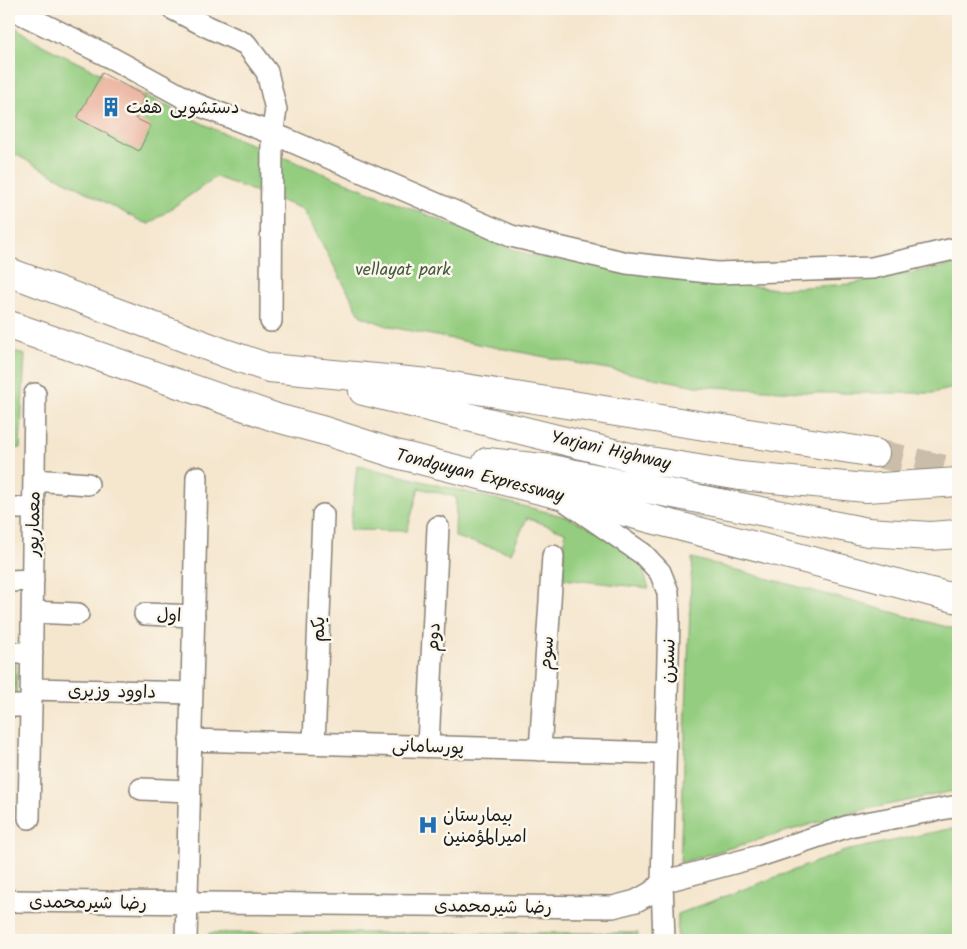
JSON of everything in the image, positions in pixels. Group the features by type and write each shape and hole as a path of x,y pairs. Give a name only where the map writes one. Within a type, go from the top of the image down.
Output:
{"highway":[{"path":"9,272 270,368 440,384 875,453"},
{"name":"Tondguyan Expressway","path":"9,325 268,415 396,454 958,599"},
{"name":"Yarjani Highway","path":"270,368 638,459 731,475 866,488 958,482"},
{"path":"396,454 552,469 868,532 930,536 958,534"}],"street":[{"path":"12,9 106,55 196,104 272,134 511,236 627,263 717,273 872,268 958,248"},
{"path":"173,9 246,44 267,72 276,110 272,134 271,322"},
{"name":"معمارپور","path":"29,818 35,394"},
{"path":"186,940 197,478"},
{"path":"34,480 88,484"},
{"name":"نسترن","path":"556,494 642,554 660,572 668,592 669,620 662,882 664,937"},
{"path":"9,508 34,508"},
{"name":"یکم","path":"314,743 323,514"},
{"name":"دوم","path":"428,746 438,527"},
{"name":"سوم","path":"540,750 553,556"},
{"path":"9,581 33,580"},
{"path":"32,612 78,614"},
{"name":"اول","path":"145,614 194,616"},
{"path":"9,653 32,653"},
{"name":"داوود وزیری","path":"9,706 31,698 192,693"},
{"name":"پورسامانی","path":"190,740 665,753"},
{"path":"141,789 189,790"},
{"name":"رضا شیرمحمدی","path":"9,901 613,907 636,901 654,891 662,882 756,857 849,826 958,806"}],"green space":[{"name":"vellayat park","path":"9,23 44,46 218,131 527,255 776,289 850,284 958,264 958,387 933,393 817,393 696,386 390,327 361,316 303,209 216,177 149,224 9,151"},
{"path":"9,349 25,355 20,448 9,449"},
{"path":"357,465 567,517 618,541 641,565 649,588 563,579 565,532 527,518 511,553 455,537 456,497 419,488 407,531 350,530"},
{"path":"692,558 958,630 958,790 849,813 680,863"},
{"path":"9,662 16,662 16,697 9,697"},
{"path":"958,827 958,940 677,940 678,914 845,851"},
{"path":"209,933 638,933 637,940 209,940"}],"building":[{"name":"دستشویی هفت","path":"102,73 145,96 135,118 151,126 139,151 77,118"}],"tunnel":[{"path":"875,453 958,472"}],"place":[{"name":"دستشویی هفت","path":"111,107"},
{"name":"بیمارستان امیرالمؤمنین","path":"428,825"}]}
